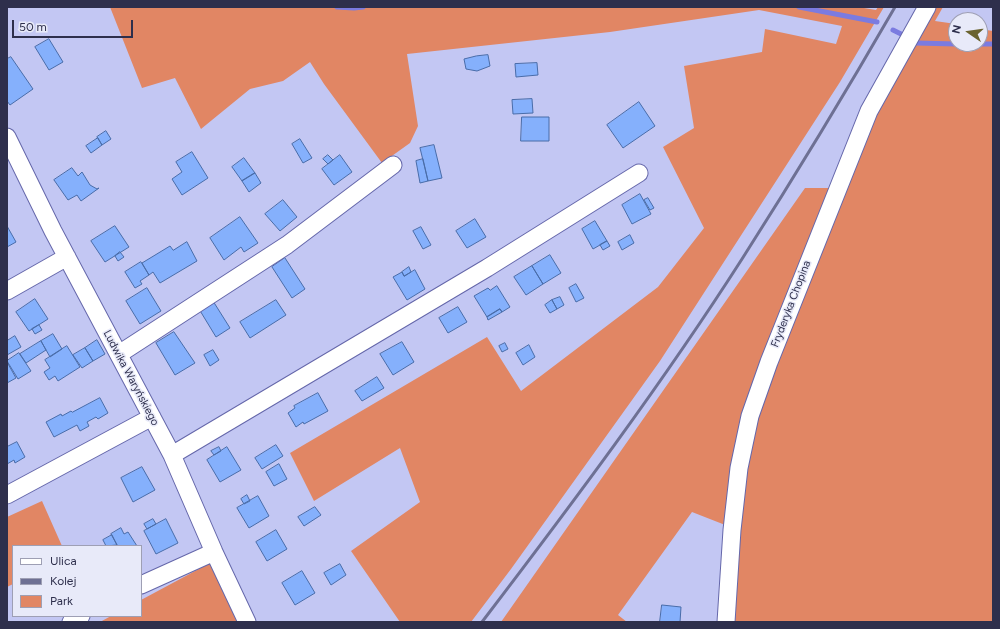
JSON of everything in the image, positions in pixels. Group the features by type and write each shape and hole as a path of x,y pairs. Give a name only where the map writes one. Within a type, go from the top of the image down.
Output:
{"street":[{"name":"Fryderyka Chopina","path":"726,622 732,530 739,468 753,410 769,362 866,118 886,78 927,7"},
{"name":"Ludwika Waryńskiego","path":"7,137 67,258 172,455 214,552 247,622"},
{"path":"119,354 287,244 393,165"},
{"path":"172,455 493,264 639,174"},
{"path":"7,291 67,258"},
{"path":"7,495 152,417"},
{"path":"142,585 214,552"}],"green space":[{"path":"110,7 858,7 876,10 878,7 884,7 840,82 660,361 511,569 471,622 400,622 351,551 420,502 400,448 314,501 290,453 487,337 521,391 658,287 704,228 663,147 694,128 684,66 762,52 765,29 836,44 842,26 759,10 610,32 407,54 418,126 410,143 382,163 324,84 310,62 283,81 250,89 201,129 175,78 142,88"},
{"path":"936,7 943,7 935,21 948,23 948,52 988,52 988,30 993,31 993,622 734,622 738,530 692,512 618,615 627,622 501,622 805,188 842,188 875,114"},
{"path":"42,501 62,545 12,545 12,584 7,587 7,517"},
{"path":"210,563 237,622 100,622 109,617 142,617 142,599"}],"building":[{"path":"49,39 63,62 49,70 35,47"},
{"path":"488,55 490,66 477,71 466,69 464,59"},
{"path":"11,57 33,89 10,105 7,101 7,59"},
{"path":"537,63 538,75 516,77 515,64"},
{"path":"532,99 533,113 513,114 512,100"},
{"path":"639,102 655,126 623,148 607,125"},
{"path":"522,117 549,117 549,141 521,141"},
{"path":"106,131 111,139 102,145 97,137"},
{"path":"98,138 102,145 91,153 86,146"},
{"path":"300,139 312,158 303,163 292,144"},
{"path":"434,145 442,178 428,181 420,148"},
{"path":"192,152 208,178 182,195 172,179 182,172 176,162"},
{"path":"328,155 333,160 328,164 323,159"},
{"path":"340,155 352,172 334,185 322,169"},
{"path":"244,158 255,173 242,181 232,167"},
{"path":"423,159 428,181 420,183 416,161"},
{"path":"72,168 78,176 82,172 90,185 97,189 99,188 81,201 77,195 68,200 54,180"},
{"path":"255,173 261,183 249,192 242,181"},
{"path":"640,194 651,214 632,224 622,205"},
{"path":"648,198 654,208 650,210 644,200"},
{"path":"283,200 297,217 280,231 265,214"},
{"path":"240,217 258,243 244,252 241,247 224,260 210,238"},
{"path":"475,219 486,237 467,248 456,231"},
{"path":"595,221 607,241 593,249 582,229"},
{"path":"7,226 16,242 7,247"},
{"path":"115,226 129,247 105,262 91,241"},
{"path":"421,227 431,245 423,249 413,231"},
{"path":"630,235 634,243 622,250 618,242"},
{"path":"607,241 610,246 603,250 600,245"},
{"path":"187,242 197,261 160,283 153,272 149,275 142,263 170,246 173,250"},
{"path":"120,252 124,257 118,261 115,256"},
{"path":"550,255 561,273 543,284 532,266"},
{"path":"285,258 305,289 292,298 272,267"},
{"path":"141,262 149,275 140,281 142,284 135,288 125,272"},
{"path":"532,266 543,284 526,295 514,277"},
{"path":"409,267 411,272 404,276 402,272"},
{"path":"415,270 425,289 407,300 393,277 402,272 404,276"},
{"path":"576,284 584,298 576,302 569,288"},
{"path":"497,286 510,307 502,312 500,309 487,317 474,296 488,288 490,290"},
{"path":"147,288 161,311 140,324 126,301"},
{"path":"560,297 564,305 557,309 552,300"},
{"path":"35,299 48,319 29,331 16,312"},
{"path":"276,300 286,315 250,338 240,322"},
{"path":"552,300 557,309 550,313 545,305"},
{"path":"213,301 230,328 216,337 199,309"},
{"path":"458,307 467,322 448,333 439,318"},
{"path":"500,309 502,312 488,320 487,317"},
{"path":"39,325 42,330 35,334 32,329"},
{"path":"174,332 195,363 175,375 156,343"},
{"path":"53,334 62,349 50,357 41,341"},
{"path":"15,336 21,347 7,355 7,341"},
{"path":"97,340 105,354 93,361 85,348"},
{"path":"41,341 46,350 26,363 20,354"},
{"path":"402,342 414,362 393,375 380,354"},
{"path":"505,343 508,349 502,352 499,346"},
{"path":"529,345 535,357 523,365 516,353"},
{"path":"67,346 80,367 58,381 55,376 49,380 44,372 50,368 45,360"},
{"path":"85,348 93,361 82,368 73,355"},
{"path":"213,350 219,360 210,366 204,355"},
{"path":"19,353 31,371 18,379 7,361"},
{"path":"7,362 16,378 7,383"},
{"path":"377,377 384,388 362,401 355,391"},
{"path":"318,393 328,411 304,424 303,422 296,427 288,413 295,408 294,406"},
{"path":"100,398 108,413 98,419 96,417 87,422 89,426 80,431 77,425 54,437 46,422 61,414 62,416 71,411 72,412"},
{"path":"17,442 25,457 15,463 14,460 7,464 7,447"},
{"path":"276,445 283,456 262,469 255,458"},
{"path":"219,447 221,451 214,455 211,451"},
{"path":"227,447 241,470 220,482 207,460"},
{"path":"279,464 287,479 274,486 266,472"},
{"path":"142,467 155,490 133,502 121,478"},
{"path":"247,495 250,501 244,504 241,499"},
{"path":"258,496 269,516 249,528 237,508"},
{"path":"315,507 321,515 304,526 298,517"},
{"path":"153,519 156,524 147,529 144,524"},
{"path":"166,519 178,543 156,554 144,531"},
{"path":"121,528 124,534 128,532 136,545 117,545 111,534"},
{"path":"276,530 287,549 267,561 256,542"},
{"path":"112,535 117,545 106,545 103,540"},
{"path":"340,564 346,575 331,585 324,573"},
{"path":"302,571 315,593 295,605 282,583"},
{"path":"662,605 681,607 680,622 660,622"}],"waterway":[{"path":"337,7 363,7"},
{"path":"799,7 877,22"},
{"path":"893,30 903,35"},
{"path":"916,43 948,44"},
{"path":"988,44 993,44"}],"railway":[{"path":"482,622 616,443 712,306 801,165 895,7"}]}
